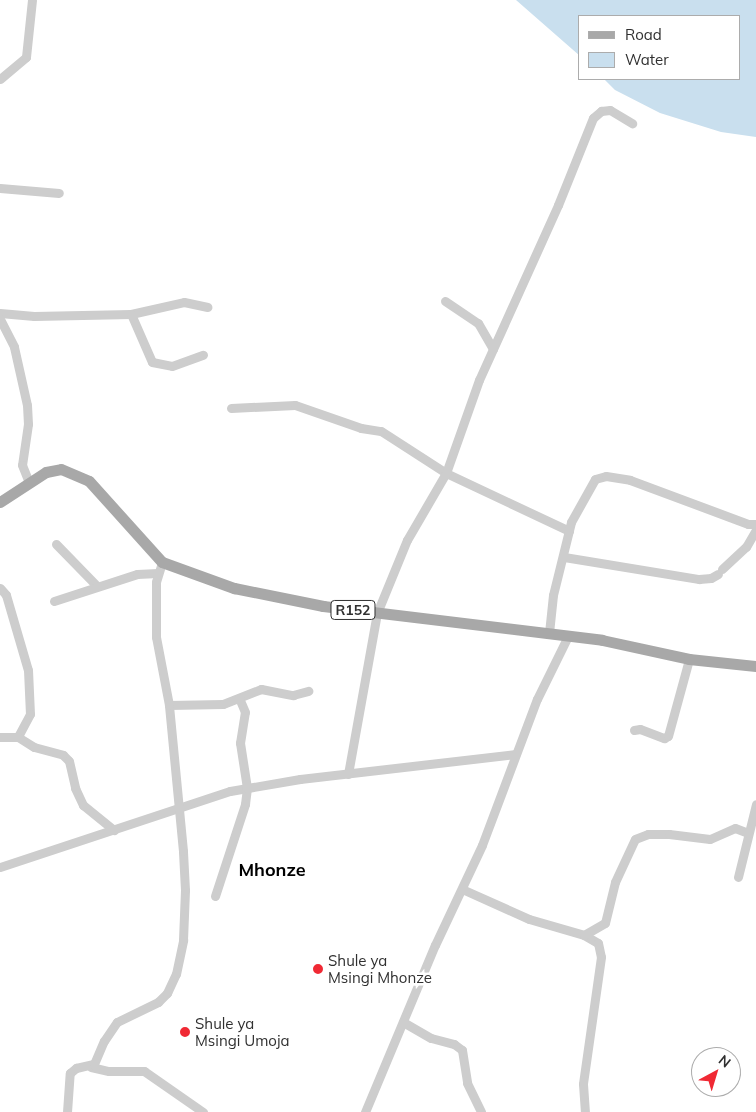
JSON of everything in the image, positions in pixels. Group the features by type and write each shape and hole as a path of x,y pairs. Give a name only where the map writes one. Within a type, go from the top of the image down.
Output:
{"main road":[{"name":"R152","path":"0,502 46,472 61,469 76,473 89,481 160,568 176,570 263,596 376,613 548,633 623,644 689,659 755,665"}],"street":[{"path":"0,79 26,57 32,0"},
{"path":"348,774 376,613 407,540 446,473 467,411 593,118 601,111 610,110 632,123"},
{"path":"0,188 59,193"},
{"path":"445,301 478,323 493,349"},
{"path":"0,313 34,316 131,314 184,302 207,307"},
{"path":"131,314 152,362 172,366 203,355"},
{"path":"0,319 14,347 27,405 28,424 22,465 28,482"},
{"path":"230,408 282,405 316,411 354,426 387,434 407,450 446,473 569,531"},
{"path":"548,633 554,595 569,531 589,485 606,476 630,480 748,524 756,524"},
{"path":"564,556 699,579 710,578 746,547 756,530"},
{"path":"56,544 96,585"},
{"path":"54,600 96,585 160,568 156,637 169,705 179,807 185,890 182,940 176,974 158,1002 117,1022 91,1067"},
{"path":"0,588 7,599 26,659 29,680 30,714 18,737"},
{"path":"365,1112 462,889 537,699 568,636"},
{"path":"634,730 640,728 668,736 689,659"},
{"path":"169,705 214,705 240,698 260,689 292,695 308,691"},
{"path":"214,896 241,824 246,788 240,743 245,712 240,698"},
{"path":"0,737 18,737 34,747 64,755 69,761 75,788 83,805 114,830"},
{"path":"0,867 179,807 246,788 516,754"},
{"path":"738,878 756,804"},
{"path":"584,934 605,923 615,882 636,839 648,834 669,834 710,839 735,828 749,837"},
{"path":"462,889 529,919 584,934 598,942 601,957 584,1071 585,1112"},
{"path":"403,1022 431,1038 454,1044 462,1050 467,1083 481,1112"},
{"path":"67,1112 70,1073 76,1068 91,1067 109,1071 144,1071 203,1112"}],"water":[{"path":"516,0 756,0 756,137 721,132 660,113 615,90 605,80 741,80 741,15 578,15 578,54"}],"place":[{"name":"Shule ya Msingi Mhonze","path":"318,969"},
{"name":"Shule ya Msingi Umoja","path":"185,1032"}],"district":[{"name":"Mhonze","path":"272,870"}]}
